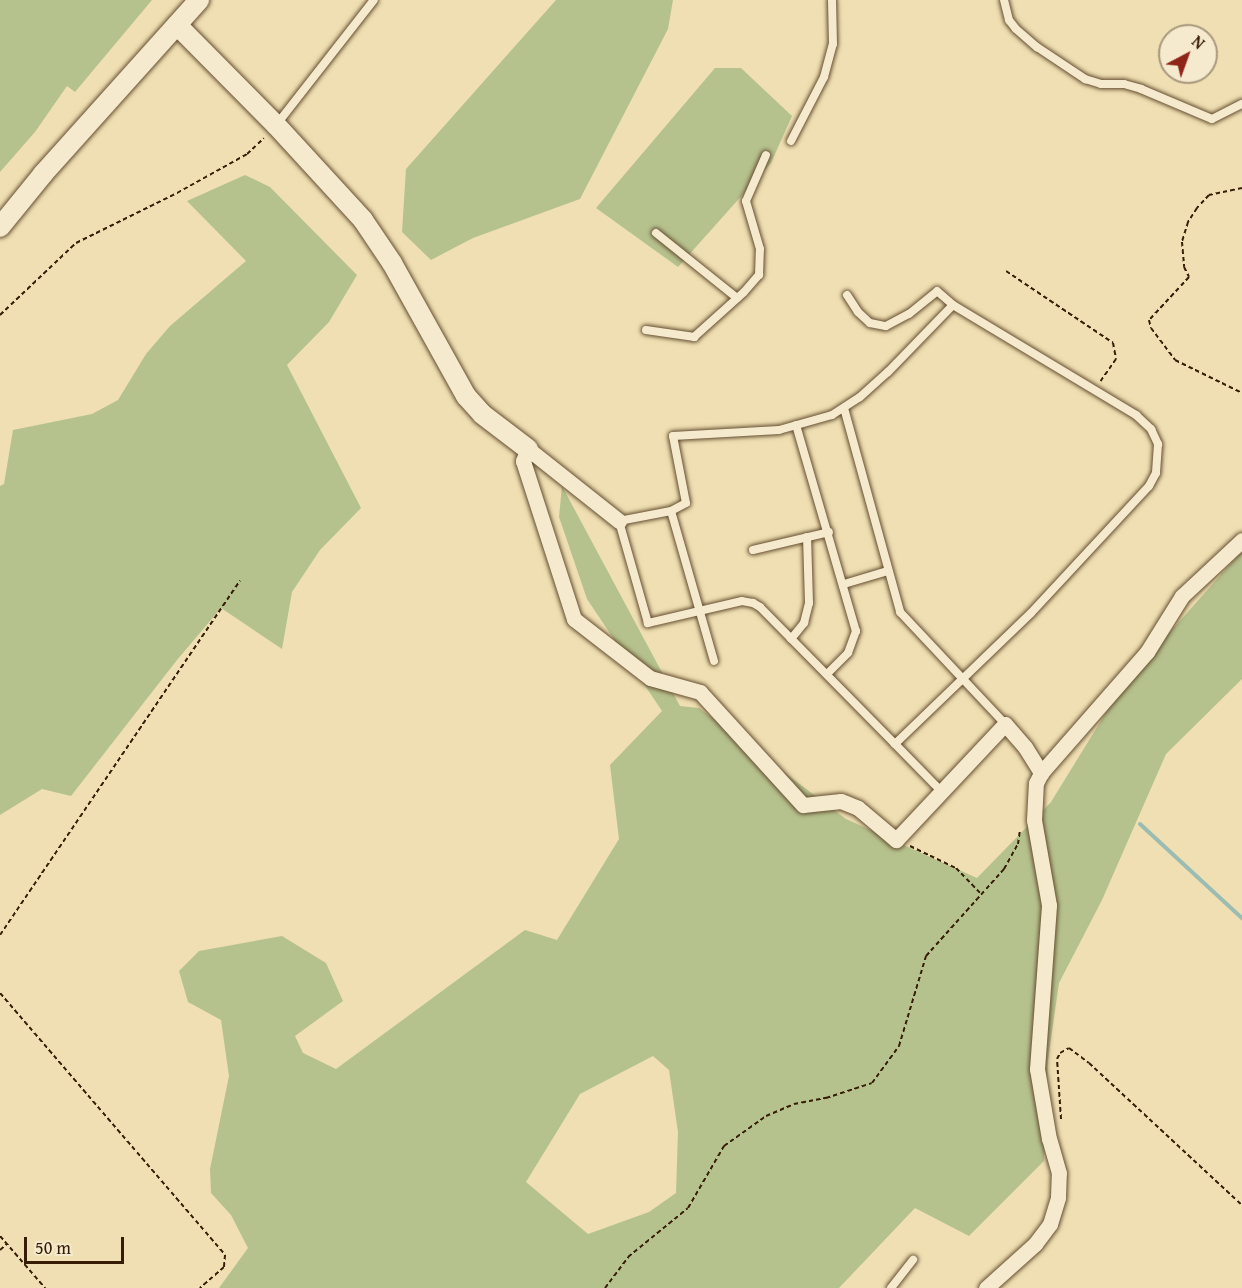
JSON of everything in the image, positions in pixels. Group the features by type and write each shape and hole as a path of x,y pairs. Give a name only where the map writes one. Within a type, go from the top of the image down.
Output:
{"street":[{"path":"0,227 43,174 199,0"},
{"path":"177,25 276,125 350,206 378,242 466,396 482,414 619,521"},
{"path":"528,449 523,461 574,619 650,678 700,692 803,805 841,801 858,808 896,840 1005,724 1025,747 1041,773"},
{"path":"986,1288 1035,1244 1050,1224 1058,1197 1059,1173 1049,1139 1037,1069 1049,932 1049,905 1035,820 1036,783 1041,773 1147,652 1182,596 1242,540"}],"lane":[{"path":"276,125 374,0"},
{"path":"790,141 824,77 833,44 832,0"},
{"path":"1004,0 1009,20 1016,29 1037,47 1085,79 1101,84 1124,84 1141,89 1212,119 1242,104"},
{"path":"645,330 694,337 737,298 761,271 760,249 746,201 766,155"},
{"path":"656,233 737,298"},
{"path":"847,295 858,312 870,323 886,326 909,314 937,291 953,305 1136,415 1151,429 1158,444 1156,473 1149,486 1031,613 895,744"},
{"path":"941,790 827,674 753,603 742,601 648,623 619,521 681,508 687,499 673,436 779,430 832,415 888,372 953,305"},
{"path":"844,408 900,612 1005,724"},
{"path":"796,425 856,631 848,653 827,674"},
{"path":"671,511 714,661"},
{"path":"753,550 829,532"},
{"path":"791,639 804,623 809,603 807,537"},
{"path":"844,584 888,571"},
{"path":"891,1288 913,1260"}],"path":[{"path":"0,315 76,243 177,194 247,154 276,125"},
{"path":"1242,188 1209,195 1197,208 1188,222 1182,242 1184,267 1189,277 1149,320 1151,328 1175,360 1242,393"},
{"path":"1005,271 1113,344 1116,359 1095,389"},
{"path":"0,935 240,581"},
{"path":"605,1288 628,1257 688,1208 724,1146 766,1116 794,1104 872,1083 899,1046 926,956 1008,862 1018,844 1021,824"},
{"path":"896,840 956,868 980,893"},
{"path":"0,993 225,1256 224,1267 200,1288"},
{"path":"1062,1122 1058,1059 1060,1053 1069,1048 1089,1063 1242,1205"},
{"path":"0,1236 45,1288"},
{"path":"0,1250 7,1244"}],"green space":[{"path":"0,0 152,0 75,92 67,86 35,132 0,172"},
{"path":"556,0 673,0 668,29 580,199 473,238 431,260 402,232 406,169"},
{"path":"715,68 741,68 792,116 771,163 678,267 596,208"},
{"path":"245,175 270,187 357,275 329,322 287,365 361,508 320,550 292,592 282,649 221,608 177,660 71,796 42,789 0,815 0,486 4,484 13,430 92,414 118,400 146,354 170,326 246,261 187,201"},
{"path":"562,486 680,706 699,708 846,819 977,878 1051,802 1123,685 1242,551 1242,679 1166,754 1102,900 1059,983 1048,1060 1044,1161 969,1236 915,1208 839,1288 219,1288 248,1248 231,1215 211,1193 210,1169 229,1076 221,1020 188,1002 179,971 199,951 282,936 326,963 343,1001 295,1036 303,1053 336,1069 525,930 557,940 619,839 610,765 662,711 587,599 559,517","holes":["653,1056 669,1070 678,1132 676,1193 649,1212 588,1234 526,1182 580,1094"]}],"waterway":[{"path":"1140,824 1242,918"}]}
